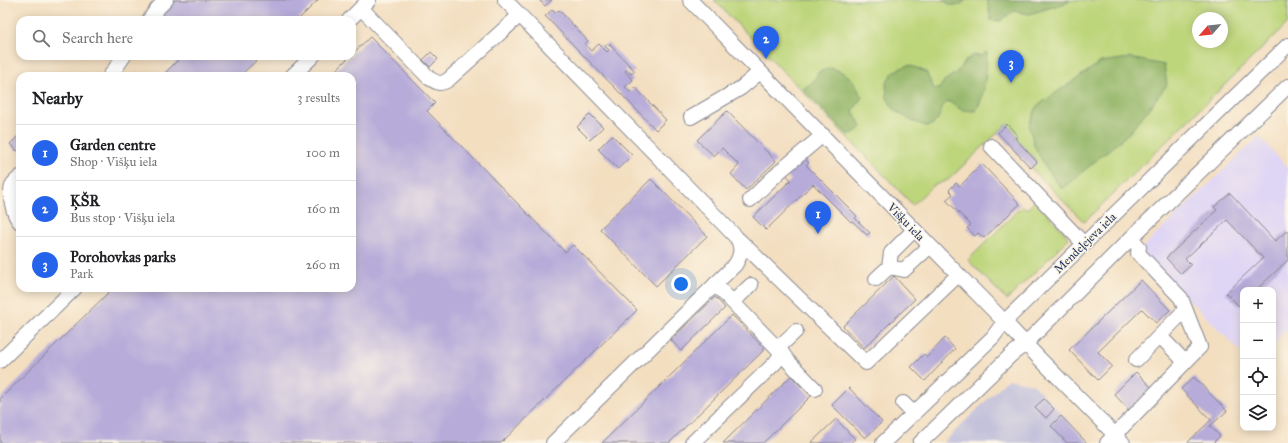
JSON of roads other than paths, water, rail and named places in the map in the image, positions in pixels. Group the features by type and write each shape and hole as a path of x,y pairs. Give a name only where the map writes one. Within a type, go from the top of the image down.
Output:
{"street":[{"path":"152,16 166,0"},
{"path":"505,0 736,237 866,363 958,275"},
{"name":"Višķu iela","path":"691,0 1004,322 1115,440"},
{"path":"353,16 365,4 429,78 438,84 442,84 520,15"},
{"name":"Mendeļejeva iela","path":"883,443 993,337 1004,322 1288,45"},
{"path":"113,72 121,60"},
{"path":"296,72 308,60"},
{"path":"691,117 741,88 760,72"},
{"path":"920,443 1011,355 1025,344 1130,238 1288,86"},
{"path":"750,200 779,172 823,136"},
{"path":"991,146 1084,244"},
{"path":"16,181 13,184 11,201 16,218"},
{"path":"876,279 889,267 891,253 914,230"},
{"path":"553,443 735,265 741,249 736,237"},
{"path":"1115,440 1200,347 1181,298 1138,253 1139,246 1130,238"},
{"path":"889,267 904,270 930,246"},
{"path":"716,284 815,389"},
{"path":"733,302 751,285"},
{"path":"0,361 71,292"},
{"path":"1136,360 1185,310"},
{"path":"692,443 775,363 780,351 796,331"},
{"path":"1160,336 1185,362"},
{"path":"903,403 914,414"}],"place":[{"name":"ĶŠR","path":"766,59"},
{"name":"Porohovkas parks","path":"1011,83"},
{"name":"Garden centre","path":"818,234"}]}
